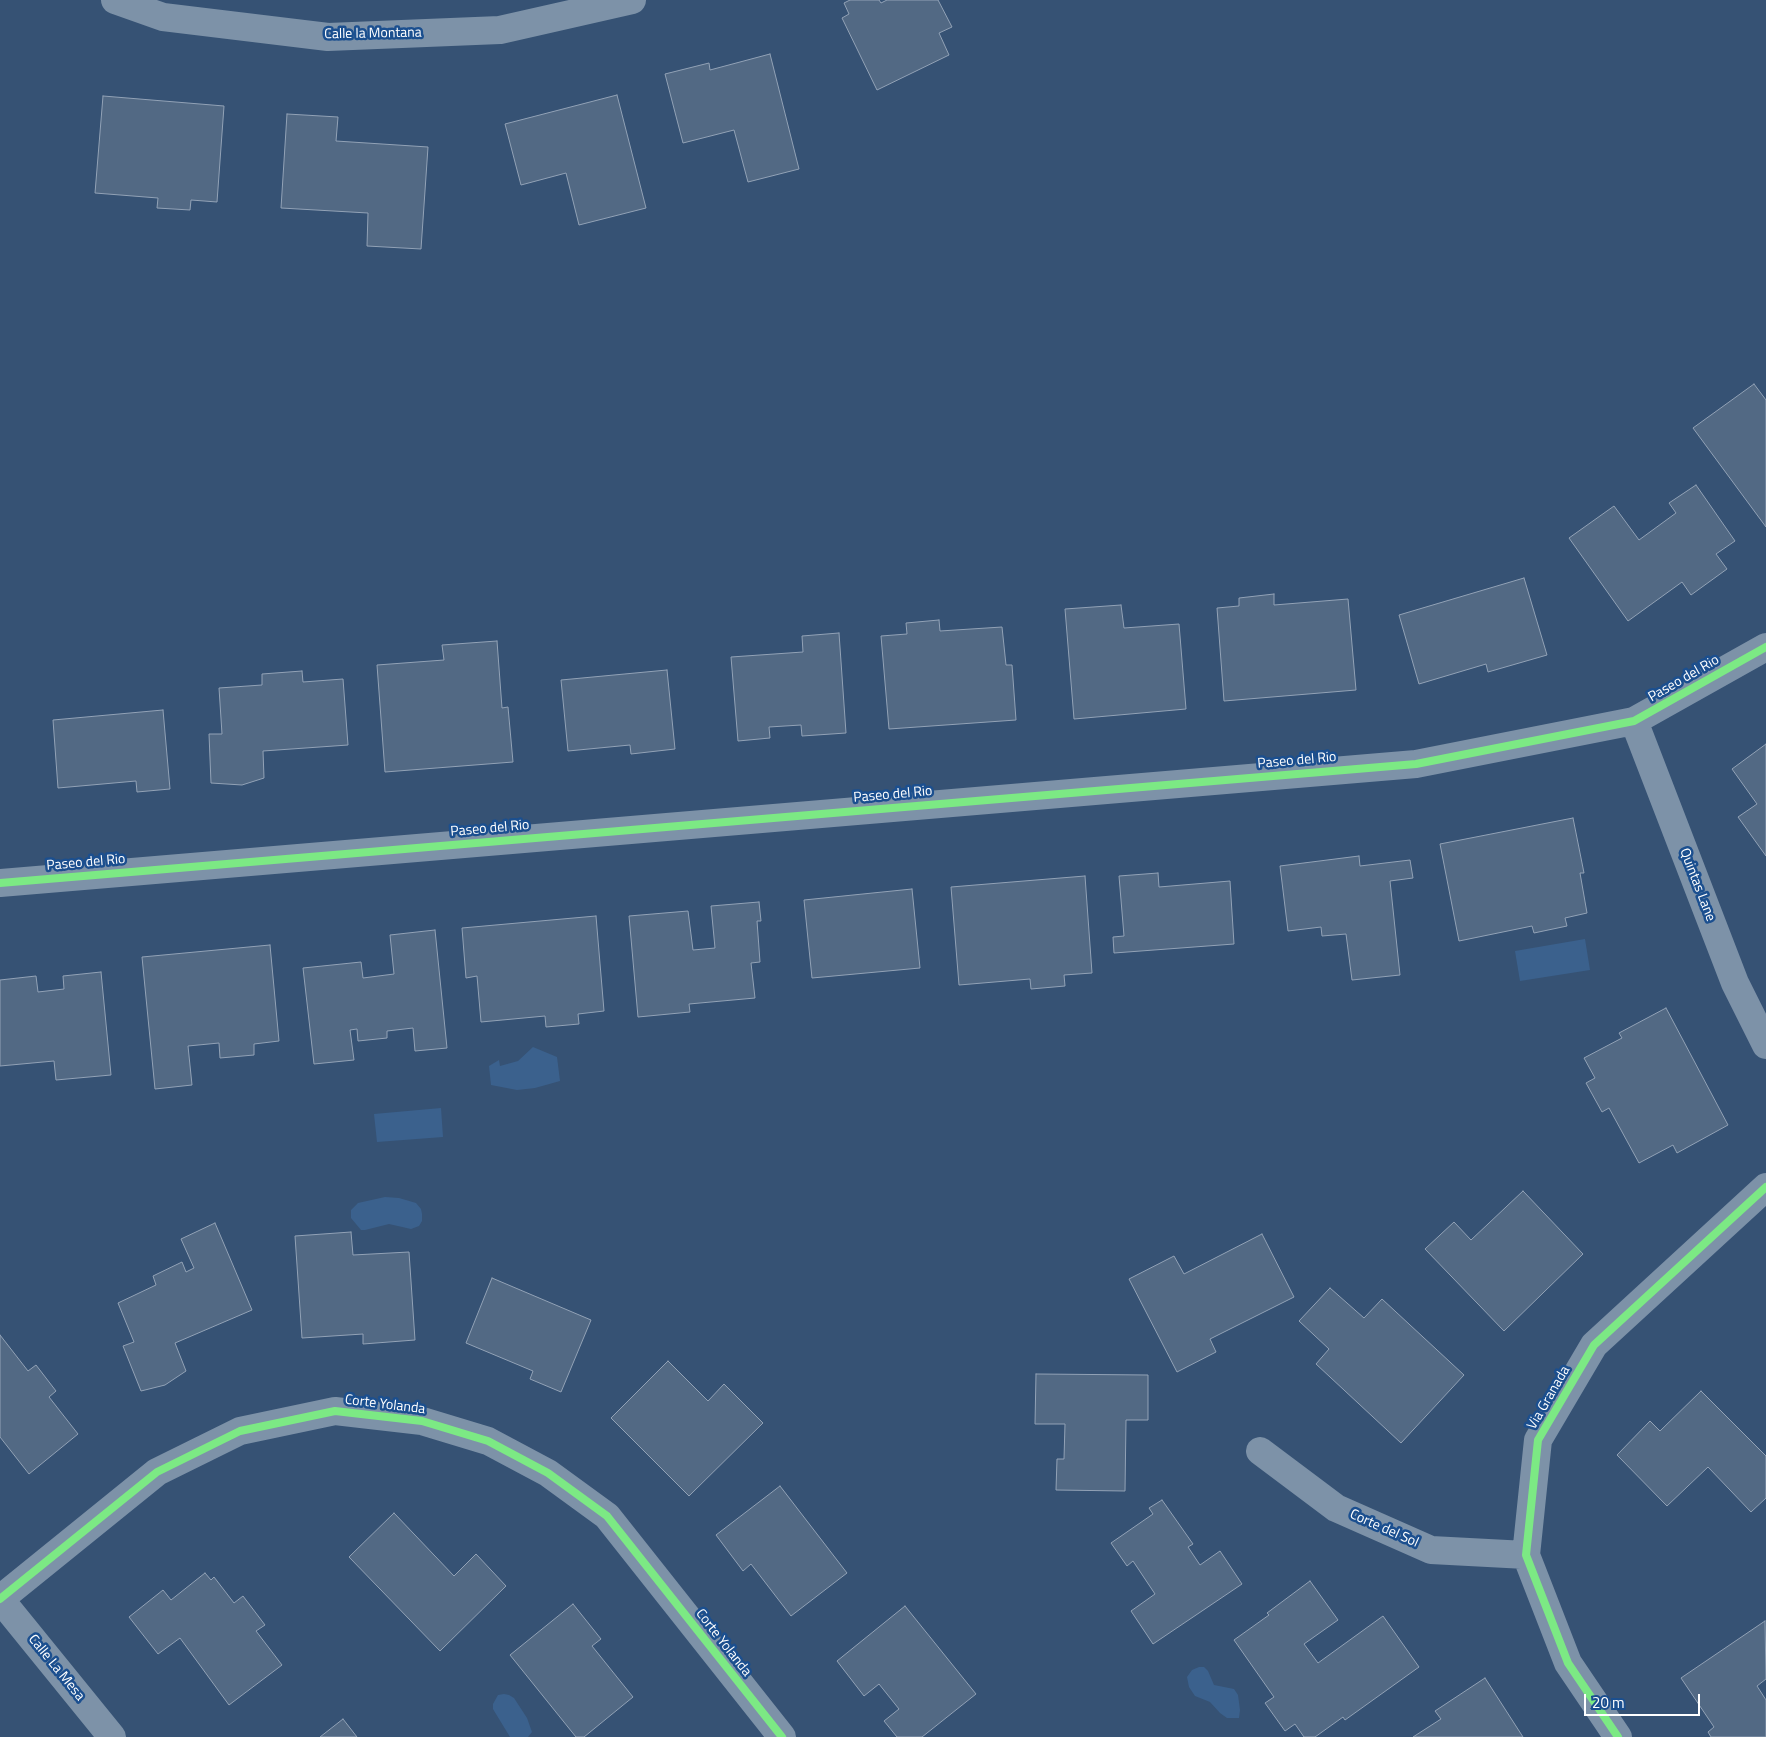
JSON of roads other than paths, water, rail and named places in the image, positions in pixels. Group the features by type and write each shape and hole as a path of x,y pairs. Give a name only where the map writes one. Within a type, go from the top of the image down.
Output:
{"street":[{"name":"Calle la Montana","path":"115,0 163,17 328,37 500,30 632,0"},
{"name":"Paseo del Rio","path":"0,883 1416,764 1634,721 1766,647"},
{"name":"Quintas Lane","path":"1634,721 1735,983 1766,1045"},
{"name":"Via Granada","path":"1618,1737 1568,1663 1526,1555 1538,1440 1594,1345 1766,1187"},
{"name":"Corte Yolanda","path":"0,1599 157,1472 240,1431 335,1411 422,1421 488,1441 548,1473 606,1516 782,1737"},
{"name":"Corte del Sol","path":"1260,1451 1336,1508 1431,1550 1526,1555"},
{"name":"Calle La Mesa","path":"0,1599 112,1737"}],"water":[{"path":"1585,939 1590,970 1520,981 1515,951"},
{"path":"533,1047 557,1057 560,1081 535,1088 517,1090 491,1085 489,1066 499,1060 500,1066 518,1061"},
{"path":"441,1108 443,1137 377,1142 374,1114"},
{"path":"385,1197 399,1198 416,1203 421,1209 422,1214 422,1221 419,1226 411,1229 389,1224 361,1230 351,1218 351,1210 358,1203"},
{"path":"1204,1667 1208,1671 1214,1685 1234,1689 1238,1695 1239,1718 1227,1718 1210,1702 1195,1696 1189,1687 1187,1677 1192,1670"},
{"path":"504,1694 514,1698 527,1718 532,1732 528,1737 510,1737 493,1709 493,1704 498,1695"}]}
